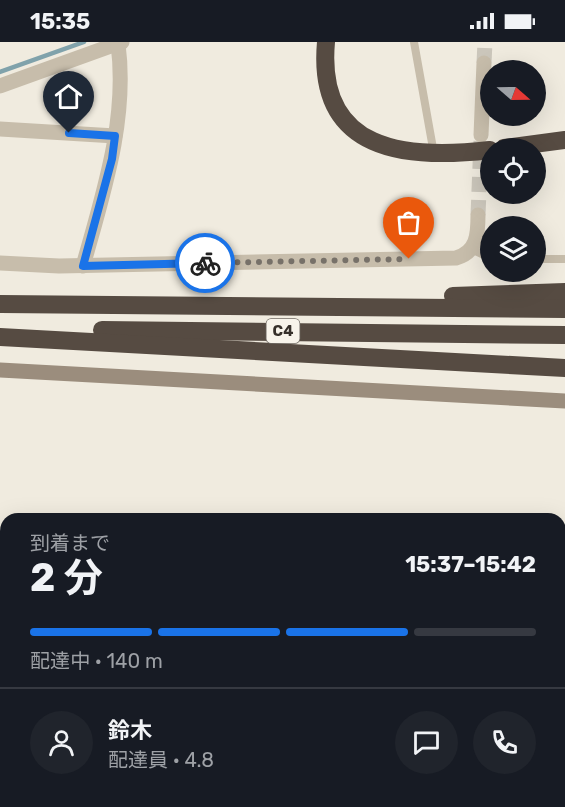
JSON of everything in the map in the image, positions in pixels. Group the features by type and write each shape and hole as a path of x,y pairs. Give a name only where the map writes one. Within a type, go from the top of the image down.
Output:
{"highway":[{"path":"326,42 327,84 337,109 345,121 366,138 385,147 406,152 435,154 480,143"},
{"path":"546,142 565,140"},
{"path":"302,305 565,292"},
{"name":"C4","path":"0,304 565,309"},
{"name":"C4","path":"0,330 565,335"},
{"path":"0,337 565,368"}],"street":[{"path":"0,86 120,43 122,69 112,159 83,266"},
{"path":"0,129 115,136"},
{"path":"0,263 83,266 456,258 466,255 475,243 478,215"},
{"path":"0,370 565,401"}],"lane":[{"path":"414,42 435,154"},
{"path":"471,249 480,253"},
{"path":"546,259 565,259"}],"waterway":[{"path":"0,72 84,42"}],"tunnel":[{"path":"484,60 485,42"},
{"path":"478,215 480,166"}],"way so far":[{"path":"205,263 409,259"}],"route":[{"path":"69,133 115,136 112,159 83,266 205,263"}]}
